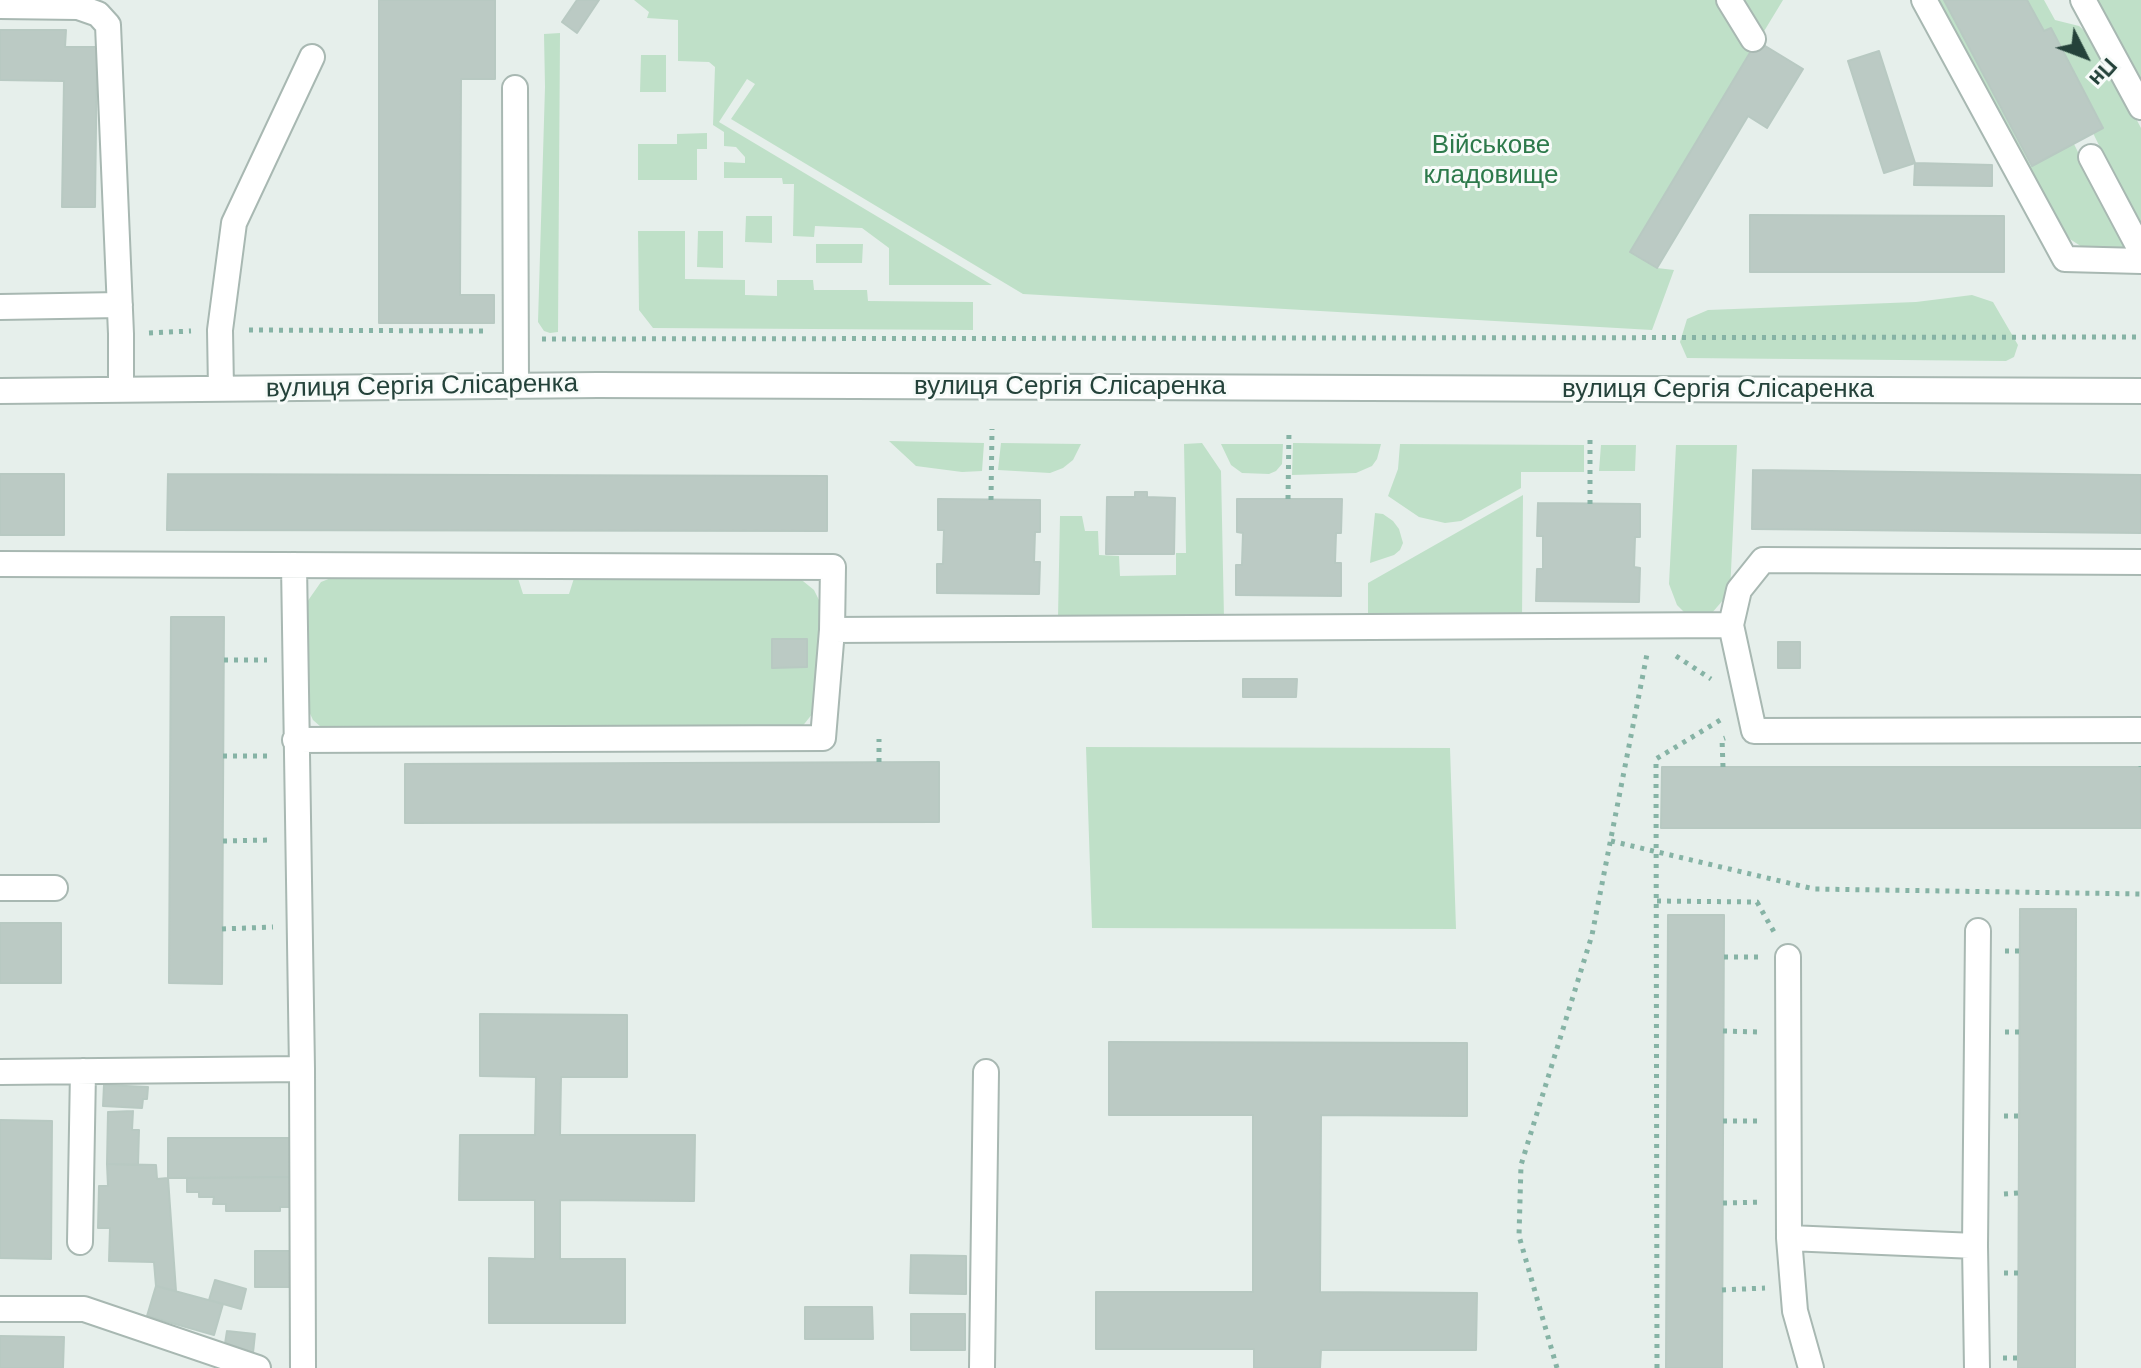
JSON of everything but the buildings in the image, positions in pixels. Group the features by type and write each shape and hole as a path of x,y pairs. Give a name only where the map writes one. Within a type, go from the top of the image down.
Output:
{"street":[{"path":"1729,0 1753,39"},
{"path":"1924,0 2065,259 2141,261"},
{"path":"2083,0 2141,107"},
{"path":"0,6 78,7 98,14 108,25 121,390"},
{"path":"221,389 220,330 234,223 312,57"},
{"path":"515,88 516,386"},
{"path":"2091,157 2141,251"},
{"path":"0,307 120,305"},
{"name":"вулиця Сергія Слісаренка","path":"0,391 516,386 2141,391"},
{"path":"2141,562 1763,560 1739,590 1731,625 1754,731 2141,730"},
{"path":"0,564 833,567 832,630 823,738 295,748"},
{"path":"294,565 303,1368"},
{"path":"832,630 1652,632 1731,625"},
{"path":"0,888 55,888"},
{"path":"1977,1368 1978,931"},
{"path":"1788,957 1789,1238 1795,1311 1811,1368"},
{"path":"0,1072 302,1069"},
{"path":"80,1242 83,1071"},
{"path":"982,1368 986,1072"},
{"path":"1789,1238 1975,1246"},
{"path":"0,1309 84,1309 258,1368"}],"path":[{"path":"121,334 220,330 517,335 2141,337"},
{"path":"991,500 992,429"},
{"path":"1288,499 1289,430"},
{"path":"1590,435 1590,504"},
{"path":"1557,1368 1519,1236 1521,1165 1592,935 1652,632 1748,703 1656,759 1657,1368"},
{"path":"224,660 294,660"},
{"path":"879,739 879,762"},
{"path":"223,756 295,748"},
{"path":"223,841 297,840"},
{"path":"1611,841 1814,889 2141,894"},
{"path":"1657,901 1757,902 1788,957"},
{"path":"222,929 299,926"},
{"path":"1723,1121 1788,1121"},
{"path":"1723,1203 1788,1202"},
{"path":"1722,1290 1793,1287"}],"green space":[{"name":"Військове кладовище","path":"634,0 1783,0 1630,252 1657,268 1674,270 1652,330 1023,294 731,119 755,84 747,79 719,122 992,285 889,285 889,248 862,228 815,226 814,237 793,236 794,184 783,184 782,178 724,178 724,162 745,163 745,157 736,147 724,146 724,132 713,125 715,67 709,62 678,61 678,20 647,18 649,12"},
{"path":"1932,0 1944,0 2031,166 2074,144 2129,255 2090,252 2062,234"},
{"path":"2027,0 2044,0 2055,20 2079,26 2094,39 2141,128 2141,231 2093,133 2103,127 2051,28 2044,31"},
{"path":"2097,0 2141,0 2141,81"},
{"path":"560,33 558,332 550,333 544,331 538,322 544,34"},
{"path":"641,55 666,55 666,92 640,92"},
{"path":"707,133 707,149 697,149 697,180 638,180 638,144 677,144 677,134"},
{"path":"746,216 772,216 772,243 745,242"},
{"path":"638,231 685,231 685,279 745,280 745,295 777,296 777,280 813,280 814,290 867,290 868,301 973,302 973,330 653,328 639,310"},
{"path":"698,231 723,231 723,268 697,267"},
{"path":"816,244 863,244 862,263 816,263"},
{"path":"1972,295 1993,302 2018,345 2014,357 2006,361 1687,358 1680,342 1687,319 1708,310 1916,302"},
{"path":"889,441 984,443 982,471 962,472 916,466"},
{"path":"1001,443 1081,444 1073,460 1050,473 998,470"},
{"path":"1202,443 1221,471 1224,618 1058,617 1060,516 1082,516 1085,531 1098,531 1099,555 1119,556 1120,576 1176,575 1176,553 1186,553 1184,444"},
{"path":"1293,443 1381,444 1372,466 1356,473 1292,475"},
{"path":"1221,444 1283,444 1282,464 1269,474 1242,473 1231,465"},
{"path":"1400,444 1584,445 1584,472 1521,472 1521,488 1461,521 1445,523 1419,517 1388,496 1398,469"},
{"path":"1601,445 1636,445 1635,471 1599,471"},
{"path":"1676,445 1737,445 1730,592 1711,614 1686,614 1677,605 1669,584"},
{"path":"1523,495 1522,619 1368,618 1368,583"},
{"path":"1375,513 1393,521 1403,543 1394,555 1370,563"},
{"path":"517,575 523,594 569,594 575,575 798,577 814,590 820,602 817,708 801,728 333,731 313,720 306,705 304,615 307,602 321,582 336,576"},
{"path":"1086,747 1450,748 1456,929 1092,928"}]}
